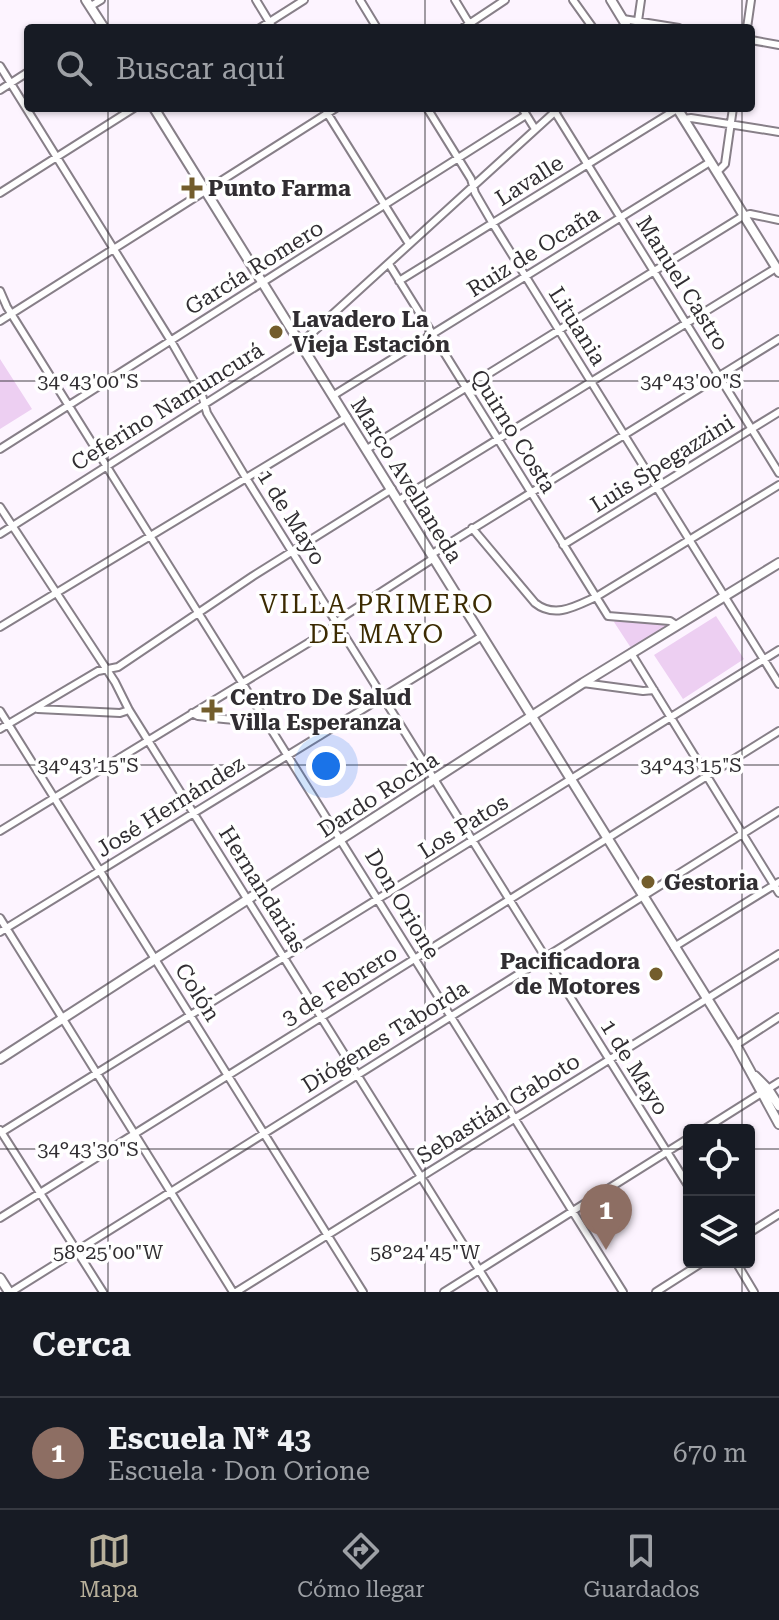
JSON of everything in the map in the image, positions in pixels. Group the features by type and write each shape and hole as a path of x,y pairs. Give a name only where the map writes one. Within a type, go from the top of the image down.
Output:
{"street":[{"path":"98,24 88,3 101,0"},
{"path":"256,0 270,24"},
{"path":"272,24 304,0"},
{"path":"360,0 375,24"},
{"path":"455,0 467,24"},
{"path":"472,24 505,0"},
{"path":"573,0 590,24"},
{"path":"611,0 626,24 637,24 641,0"},
{"path":"748,24 751,0"},
{"path":"755,41 779,45"},
{"name":"1 de Mayo","path":"0,66 24,104"},
{"path":"0,90 24,75"},
{"name":"1 de Mayo","path":"29,112 171,341 246,478 683,1177"},
{"path":"0,193 128,112"},
{"name":"Marco Avellaneda","path":"157,112 736,1045 779,1124"},
{"path":"0,321 324,112"},
{"path":"327,112 409,244"},
{"name":"Lituania","path":"430,112 459,158 493,224 779,684"},
{"path":"524,112 535,129"},
{"name":"García Romero","path":"0,449 459,158 524,112"},
{"name":"Ceferino Namuncurá","path":"0,534 301,343 555,112"},
{"name":"Manuel Castro","path":"558,112 587,165 779,473"},
{"name":"Lavalle","path":"399,281 672,112"},
{"path":"399,500 778,270 679,112"},
{"path":"717,172 725,164 732,112"},
{"path":"683,119 779,132"},
{"name":"Ruiz de Ocaña","path":"334,395 710,162"},
{"path":"367,449 743,216 750,214 779,220"},
{"name":"Quirno Costa","path":"389,264 608,616 670,621 676,625"},
{"name":"Don Orione","path":"0,291 623,1292"},
{"path":"0,831 337,624 344,616 472,528 779,339"},
{"name":"Luis Spegazzini","path":"563,545 779,412"},
{"path":"0,627 347,417"},
{"path":"472,528 540,607 566,610 596,597 779,485"},
{"path":"0,729 98,671 118,667 292,551 392,489"},
{"name":"Hernandarias","path":"0,507 106,670 493,1292"},
{"name":"Dardo Rocha","path":"0,1059 531,716 779,563"},
{"name":"José Hernández","path":"3,930 482,636"},
{"name":"Los Patos","path":"1,1131 285,959 779,650"},
{"path":"631,653 741,835 777,884 779,893"},
{"path":"583,683 654,690"},
{"path":"35,709 120,713 129,710"},
{"name":"Colón","path":"0,711 363,1292"},
{"path":"192,713 238,719 263,716"},
{"name":"3 de Febrero","path":"0,1218 779,731"},
{"name":"Diógenes Taborda","path":"10,1292 779,811"},
{"path":"674,947 777,884"},
{"path":"0,918 3,930 64,1018 235,1292"},
{"name":"Sebastián Gaboto","path":"235,1292 779,954"},
{"path":"736,1045 779,1017"},
{"path":"713,1124 779,1082"},
{"name":"Marco Avellaneda","path":"764,1092 779,1106"},
{"path":"1,1131 103,1292"},
{"path":"444,1292 683,1142"},
{"path":"755,1229 779,1214"},
{"path":"656,1292 694,1268"},
{"path":"740,1268 754,1292"},
{"path":"0,1278 10,1292"}],"shaded area":[{"path":"0,359 32,409 0,429"},
{"path":"716,616 744,659 683,699 654,655"},
{"path":"614,622 667,626 631,648"}],"place":[{"name":"Punto Farma","path":"192,188"},
{"name":"Lavadero La Vieja Estación","path":"276,332"},
{"name":"Centro De Salud Villa Esperanza","path":"212,710"},
{"name":"Gestoria","path":"648,882"},
{"name":"Pacificadora de Motores","path":"656,974"},
{"name":"Escuela N* 43","path":"606,1250"}],"district":[{"name":"VILLA PRIMERO DE MAYO","path":"377,619"}]}
